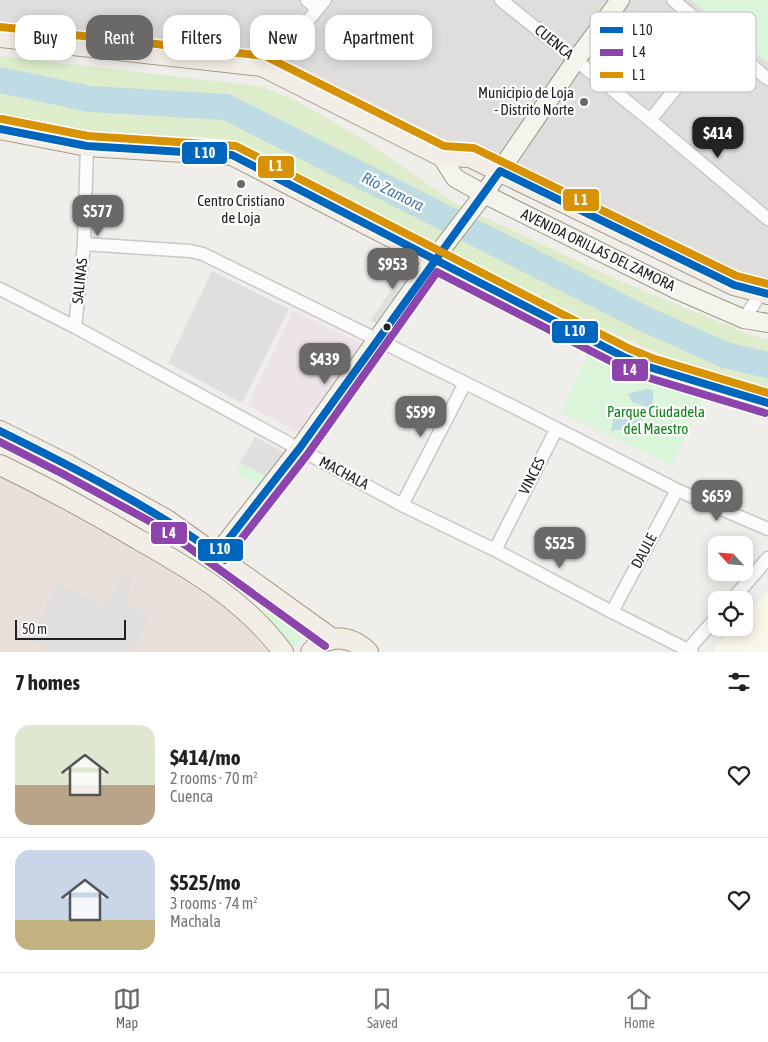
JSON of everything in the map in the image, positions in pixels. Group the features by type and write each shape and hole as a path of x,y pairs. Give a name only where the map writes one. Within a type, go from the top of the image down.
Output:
{"main road":[{"path":"611,12 620,0"},
{"name":"AVENIDA ORILLAS DEL ZAMORA","path":"0,37 262,66 441,156 470,157 734,284 765,290"},
{"path":"217,554 299,449 434,259 484,194 590,41"},
{"path":"0,130 87,146 232,155 626,358 768,403"},
{"name":"AVENIDA ORILLAS DEL ZAMORA","path":"441,156 455,178 484,194 675,289 744,319 768,323"},
{"path":"0,431 68,465 167,520 332,638 350,639 368,652"},
{"path":"0,465 77,504 168,556 226,593 257,622 283,652"},
{"path":"311,652 332,638"}],"street":[{"path":"268,68 321,5 308,0"},
{"name":"CUENCA","path":"501,0 590,71"},
{"path":"673,0 688,12"},
{"path":"756,68 768,78"},
{"name":"CUENCA","path":"615,92 768,219"},
{"path":"650,120 673,92"},
{"name":"SALINAS","path":"75,327 84,244 87,146"},
{"path":"84,244 190,251 203,254 677,490 768,529"},
{"name":"MACHALA","path":"0,289 75,327 402,505 495,550 689,651"},
{"path":"744,319 765,290"},
{"path":"402,505 465,383"},
{"name":"VINCES","path":"495,550 556,430"},
{"name":"DAULE","path":"612,612 677,490"},
{"path":"740,591 768,558"},
{"path":"689,651 708,628"}],"shaded area":[{"path":"0,0 768,0 768,296 256,60 315,60 315,15 250,15 250,59 240,58 240,15 163,15 163,47 153,46 153,15 86,15 86,37 76,35 76,15 15,15 15,27 0,25"},
{"path":"371,86 409,105 401,120 362,101"},
{"path":"436,123 475,144 469,155 430,135"},
{"path":"709,220 731,234 709,260 686,249"},
{"path":"410,263 418,267 378,324 370,321"},
{"path":"212,271 289,309 242,403 168,363"},
{"path":"293,311 361,343 299,433 247,405"},
{"path":"255,437 284,452 266,476 240,463"},
{"path":"0,476 44,497 189,579 219,600 259,640 268,652 0,652"},
{"path":"123,570 135,576 124,602 151,615 134,652 51,652 30,642 57,583 107,606"},
{"path":"768,591 768,652 715,652 714,647 725,636 753,636 753,607"}],"green space":[{"path":"691,0 768,0 768,63 756,53 756,12 706,12"},
{"path":"0,56 15,58 15,60 35,60 259,86 297,101 364,140 455,203 620,281 748,334 768,340 768,393 692,368 565,312 287,173 200,137 101,142 0,131"},
{"name":"Parque Ciudadela del Maestro","path":"588,354 647,383 703,399 672,466 560,413"},
{"path":"240,463 266,476 259,485 235,473"},
{"path":"262,610 312,633 291,648"}],"water":[{"path":"646,389 653,390 651,408 632,402 628,394"},
{"path":"616,409 645,418 623,429 611,431"}],"waterway":[{"name":"Río Zamora","path":"0,80 90,99 226,107 647,320 725,355 768,365"}],"transit line":[{"path":"1,27 265,56 444,146 474,148 737,276 768,284"},
{"path":"2,119 88,136 236,146 630,349 652,358 768,393"},
{"path":"0,129 87,146 232,155 626,358 649,367 768,403"},
{"path":"0,431 111,488 191,536 217,554 299,449 500,171 734,285 768,294"},
{"path":"225,560 307,455 437,272 622,367 646,377 765,413"},
{"path":"0,442 162,528 325,646"}],"place":[{"name":"Municipio de Loja - Distrito Norte","path":"584,102"},
{"name":"Centro Cristiano de Loja","path":"241,184"}]}
